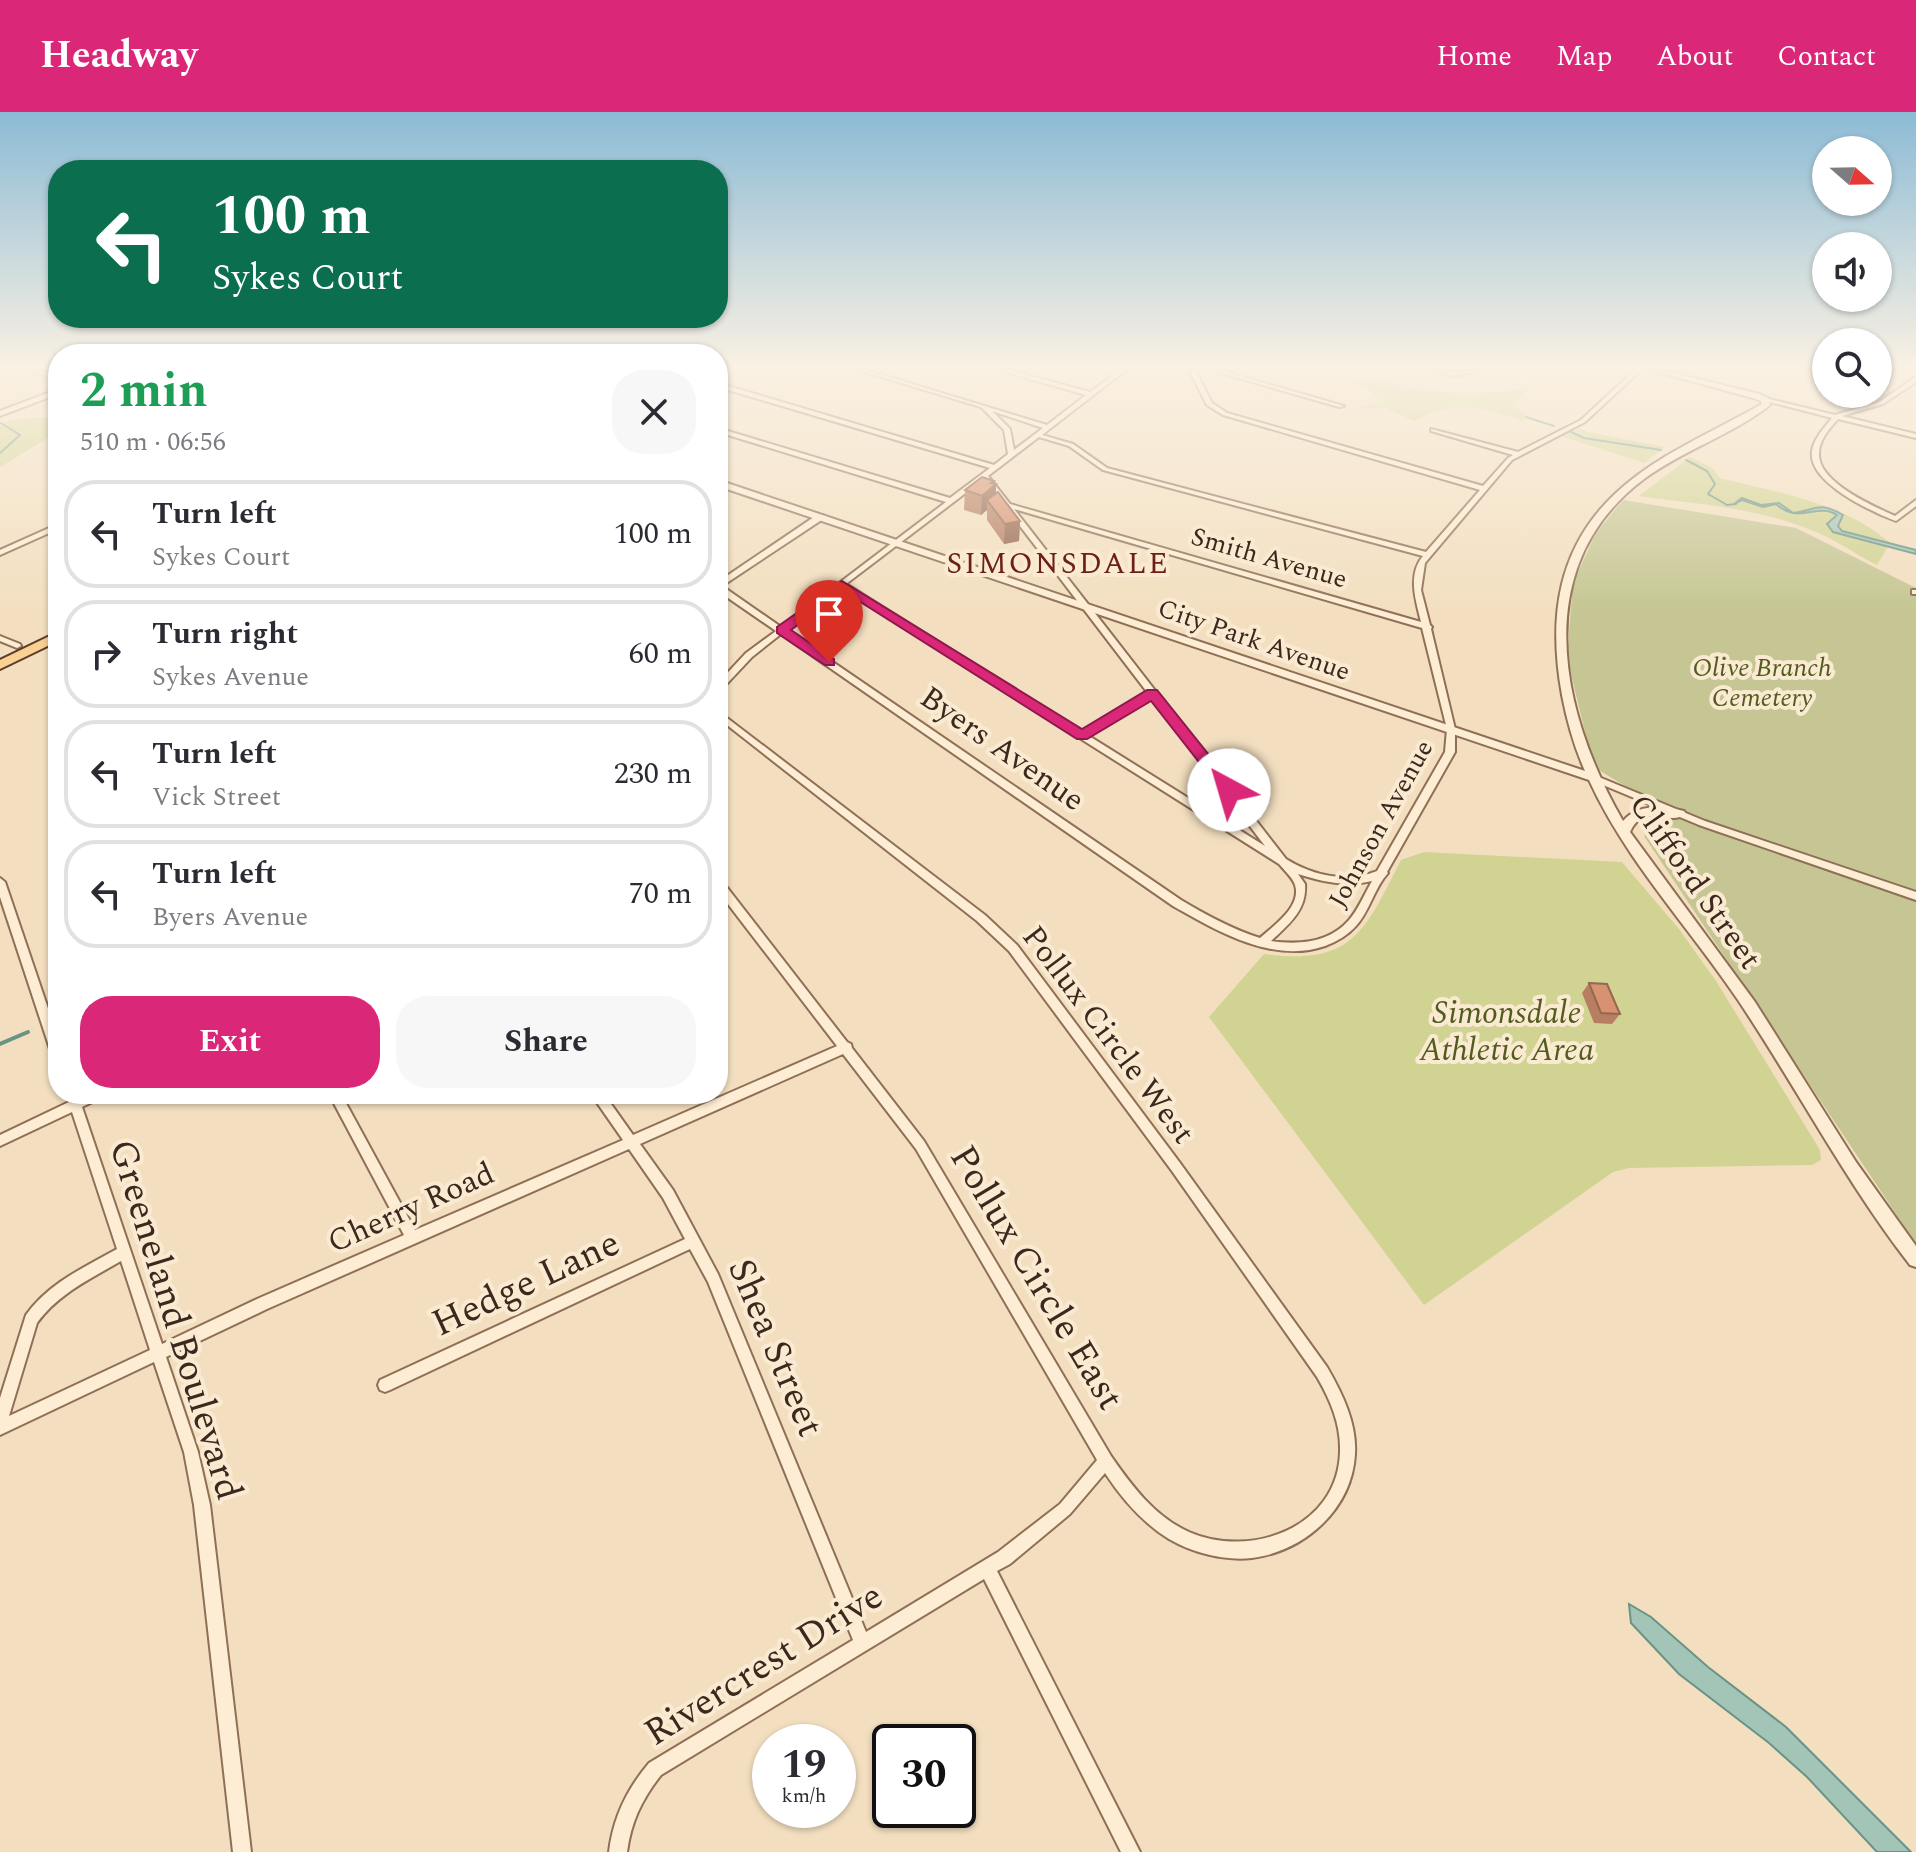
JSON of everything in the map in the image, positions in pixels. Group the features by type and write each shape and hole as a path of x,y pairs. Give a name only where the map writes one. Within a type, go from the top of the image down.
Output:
{"main road":[{"path":"0,655 48,631"},
{"path":"0,665 48,641"}],"street":[{"path":"788,451 951,501"},
{"path":"942,451 995,467"},
{"path":"728,677 742,661 1015,451"},
{"path":"1080,451 1105,469 1427,555"},
{"path":"1353,451 1484,489"},
{"path":"1507,451 1517,454"},
{"name":"Johnson Avenue","path":"1262,943 1311,947 1341,936 1366,904 1446,764 1451,747 1451,729 1416,581 1421,563 1427,555 1484,489 1523,451"},
{"name":"Clifford Street","path":"1681,451 1634,482 1601,514 1571,566 1559,619 1560,654 1575,728 1594,778 1623,833 1719,959 1858,1178 1916,1259"},
{"path":"1816,451 1817,467 1849,494 1896,519 1916,502"},
{"path":"984,475 1300,884 1300,903 1292,916 1262,943"},
{"name":"City Park Avenue","path":"728,486 1594,778"},
{"name":"Smith Avenue","path":"1006,505 1428,627"},
{"path":"728,579 820,517"},
{"path":"0,553 48,531"},
{"path":"842,585 1284,863 1308,874 1336,880 1365,879 1383,873"},
{"name":"Byers Avenue","path":"728,593 1177,903 1220,926 1262,943"},
{"path":"0,638 17,646"},
{"path":"1082,736 1152,693"},
{"name":"Pollux Circle West","path":"728,722 981,918 1013,948 1248,1266 1324,1378 1344,1419 1347,1441 1345,1472"},
{"path":"1594,778 1680,814 1916,896"},
{"path":"1623,833 1629,820 1642,812 1680,814"},
{"path":"0,882 48,1025"},
{"name":"Pollux Circle East","path":"728,897 847,1047 927,1155 1106,1461 1142,1508 1164,1527 1201,1544 1244,1551 1268,1548 1294,1538 1319,1519 1333,1503 1345,1472"},
{"name":"Cherry Road","path":"728,1100 847,1047"},
{"path":"0,1141 65,1104"},
{"name":"Greeneland Boulevard","path":"76,1104 191,1452 202,1505 242,1852"},
{"path":"340,1104 412,1238"},
{"name":"Shea Street","path":"604,1104 668,1194 713,1279 862,1643"},
{"name":"Cherry Road","path":"0,1425 412,1238 718,1104"},
{"name":"Hedge Lane","path":"385,1385 694,1241"},
{"path":"0,1425 31,1320 37,1310 61,1288 123,1253"},
{"name":"Rivercrest Drive","path":"618,1852 624,1818 637,1791 655,1769 987,1569 1033,1538 1055,1519 1106,1461"},
{"path":"987,1569 1131,1852"}],"green space":[{"path":"0,451 26,451 0,467"},
{"path":"1608,451 1659,451 1644,463"},
{"path":"1690,457 1712,468 1720,478 1831,508 1872,529 1890,543 1877,565 1828,538 1791,523 1726,508 1639,496"},
{"name":"Olive Branch Cemetery","path":"1623,500 1796,528 1916,588 1916,1244 1644,836 1676,813 1653,803 1597,769 1590,753 1567,657 1573,583 1596,533"},
{"name":"Simonsdale Athletic Area","path":"1424,852 1622,862 1679,929 1716,981 1820,1150 1821,1160 1812,1165 1629,1168 1613,1172 1424,1305 1209,1017 1264,954 1318,954 1337,948 1353,938 1366,924 1401,860"}],"shaded area":[{"path":"1742,498 1761,505 1779,503 1793,513 1776,504 1763,507 1742,500 1734,504"},
{"path":"1828,508 1843,515 1838,526 1842,531 1916,550 1916,554 1833,532 1827,524 1837,515 1830,512 1794,513"},
{"path":"1629,1604 1651,1617 1708,1667 1786,1727 1911,1852 1877,1852 1807,1777 1769,1743 1679,1674 1631,1623"}],"building":[{"path":"982,477 996,484 982,496 965,490"},
{"path":"998,492 1020,521 1005,524 987,500"},
{"path":"1589,983 1607,984 1620,1014 1601,1013"}],"waterway":[{"path":"1686,460 1707,471 1715,484 1708,494 1727,505 1736,504"},
{"path":"0,1044 28,1032"}],"district":[{"name":"SIMONSDALE","path":"1058,564"}],"route":[{"path":"829,662 782,630 842,585 1082,736 1152,693 1229,790"}]}
